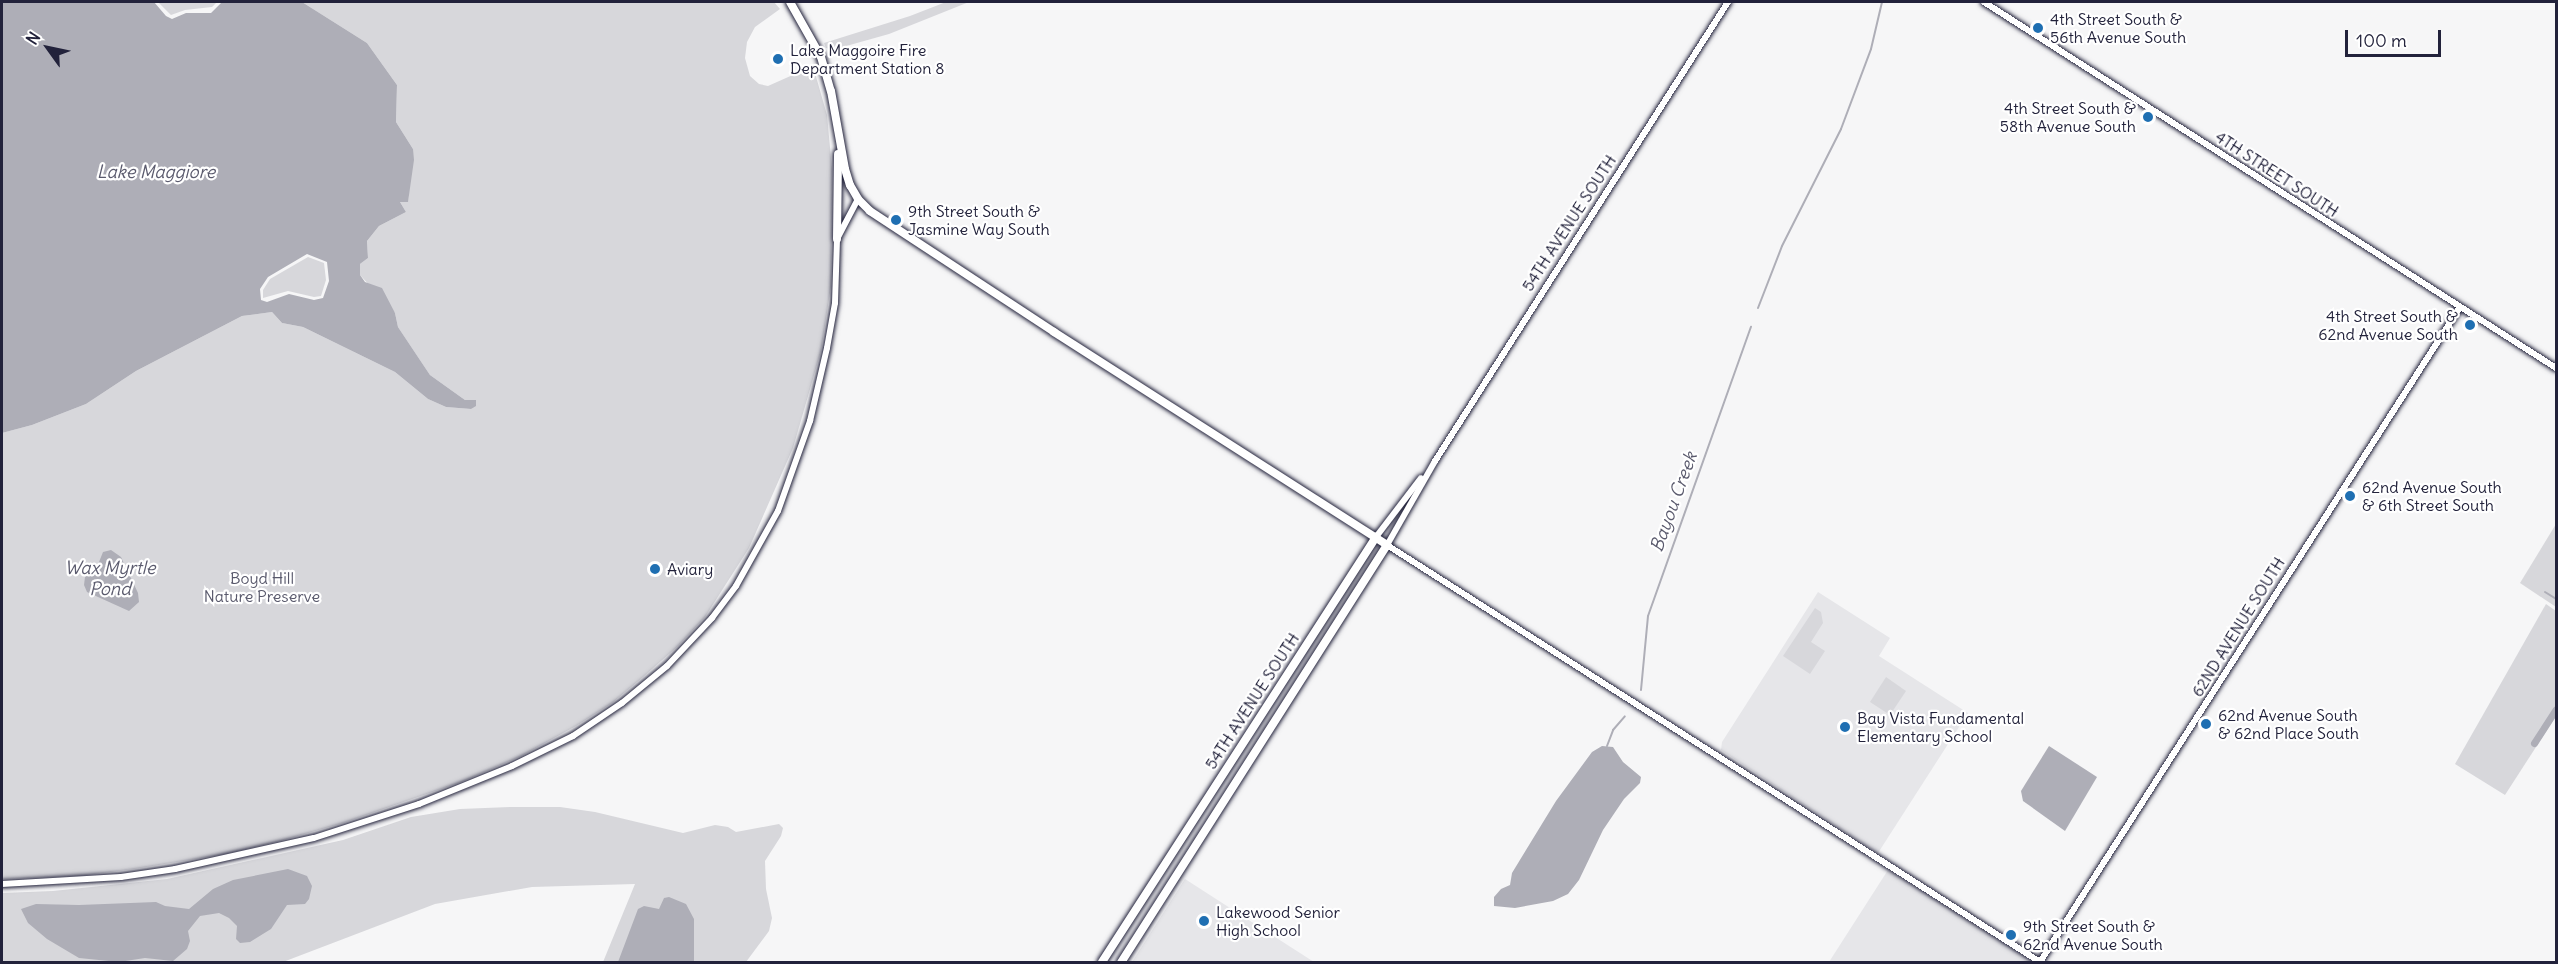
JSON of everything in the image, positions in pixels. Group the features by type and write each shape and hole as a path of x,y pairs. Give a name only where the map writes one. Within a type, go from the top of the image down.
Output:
{"main road":[{"path":"790,2 821,57 831,91 845,169 858,199 897,230 1387,545"},
{"path":"837,239 838,139"},
{"name":"54TH AVENUE SOUTH","path":"1102,963 1376,537"},
{"name":"54TH AVENUE SOUTH","path":"1121,963 1387,545"}],"street":[{"name":"54TH AVENUE SOUTH","path":"1387,545 1435,461 1728,2"},
{"name":"4TH STREET SOUTH","path":"1984,2 2556,368"},
{"path":"2,884 110,878 175,869 314,838 419,804 512,766 573,736 622,703 667,666 712,618 742,576 778,511 810,421 827,348 835,303 837,239 858,199"},
{"name":"62ND AVENUE SOUTH","path":"2040,963 2460,307"},
{"name":"54TH AVENUE SOUTH","path":"1376,537 1435,461"},
{"path":"1387,545 2040,963"}],"shaded area":[{"name":"Bay Vista Fundamental Elementary School","path":"1818,592 1890,638 1879,656 1968,713 1878,853 1721,750 1722,742"},
{"path":"1888,870 2034,962 1829,962"},
{"name":"Lakewood Senior High School","path":"1185,879 1314,962 1132,962"}],"green space":[{"path":"158,2 217,2 212,7 185,10 171,15"},
{"name":"Boyd Hill Nature Preserve","path":"302,2 774,2 780,9 755,27 747,42 745,58 750,76 759,84 768,86 813,66 827,115 832,169 831,286 821,351 793,448 749,548 705,617 678,646 612,703 521,756 461,782 343,823 226,854 79,876 2,879 2,433 32,425 86,404 136,371 242,316 272,312 282,323 303,327 395,372 428,399 446,407 471,409 476,400 465,400 430,375 398,327 395,313 360,275 360,264 368,258 367,241 379,226 406,212 400,202 408,201 413,149 396,122 397,85 367,43"},
{"path":"946,2 969,2 889,34 832,50 826,48 824,43 910,16"},
{"path":"308,257 324,263 326,280 321,296 314,297 288,291 263,298 263,290 270,279"},
{"path":"2556,524 2556,607 2520,583"},
{"path":"2546,604 2556,611 2556,716 2505,795 2455,764"},
{"path":"1815,608 1821,612 1823,623 1811,642 1825,651 1810,674 1783,656"},
{"path":"1886,677 1906,691 1890,715 1870,702"},
{"path":"560,807 595,812 683,833 715,825 728,827 736,832 779,824 783,828 781,836 765,861 766,889 772,918 769,931 746,962 603,962 635,884 532,887 435,904 283,962 2,962 2,893 53,891 167,879 343,840 411,817 460,809"}],"water":[{"name":"Lake Maggiore","path":"2,2 154,2 166,16 172,19 186,13 211,13 222,2 302,2 367,43 397,85 396,122 413,149 414,160 408,202 400,202 406,212 379,226 367,241 368,258 360,264 360,275 365,282 382,288 395,313 398,327 430,375 465,400 476,400 476,406 471,409 446,407 428,399 395,372 303,327 282,323 272,312 242,316 136,371 86,404 32,425 2,433","holes":["307,254 327,262 329,281 323,298 314,300 289,294 267,302 261,300 260,289 268,277"]},
{"name":"Wax Myrtle Pond","path":"111,550 121,557 138,593 139,602 129,611 87,592 84,585 85,577 97,567 103,552"},
{"path":"1602,746 1613,747 1623,762 1641,777 1640,783 1624,799 1603,830 1579,880 1568,894 1553,901 1515,908 1494,906 1494,897 1501,889 1510,885 1512,873 1556,801 1592,752"},
{"path":"2049,746 2097,777 2065,831 2023,801 2021,791"},
{"path":"288,869 307,876 312,886 309,899 305,904 287,905 271,929 250,942 240,943 236,939 237,926 229,918 219,913 200,916 188,931 190,941 187,949 173,961 145,958 119,962 79,958 47,939 28,923 21,909 36,904 156,902 165,906 189,909 213,889 233,880"},
{"path":"669,897 686,904 694,919 694,962 618,962 638,909 644,906 659,909 664,898"}],"waterway":[{"name":"Bayou Creek","path":"1758,308 1782,246 1841,129 1871,49 1882,2"},
{"name":"Bayou Creek","path":"1641,690 1648,616 1751,327"},
{"path":"2545,592 2556,599"},
{"path":"2534,743 2556,709"},
{"name":"Bayou Creek","path":"1607,746 1613,730 1625,716"}],"place":[{"name":"4th Street South & 56th Avenue South","path":"2038,28"},
{"name":"Lake Maggoire Fire Department Station 8","path":"778,59"},
{"name":"4th Street South & 58th Avenue South","path":"2148,117"},
{"name":"9th Street South & Jasmine Way South","path":"896,220"},
{"name":"4th Street South & 62nd Avenue South","path":"2470,325"},
{"name":"62nd Avenue South & 6th Street South","path":"2350,496"},
{"name":"Aviary","path":"655,569"},
{"name":"62nd Avenue South & 62nd Place South","path":"2206,724"},
{"name":"Bay Vista Fundamental Elementary School","path":"1845,727"},
{"name":"Lakewood Senior High School","path":"1204,921"},
{"name":"9th Street South & 62nd Avenue South","path":"2011,935"}]}
